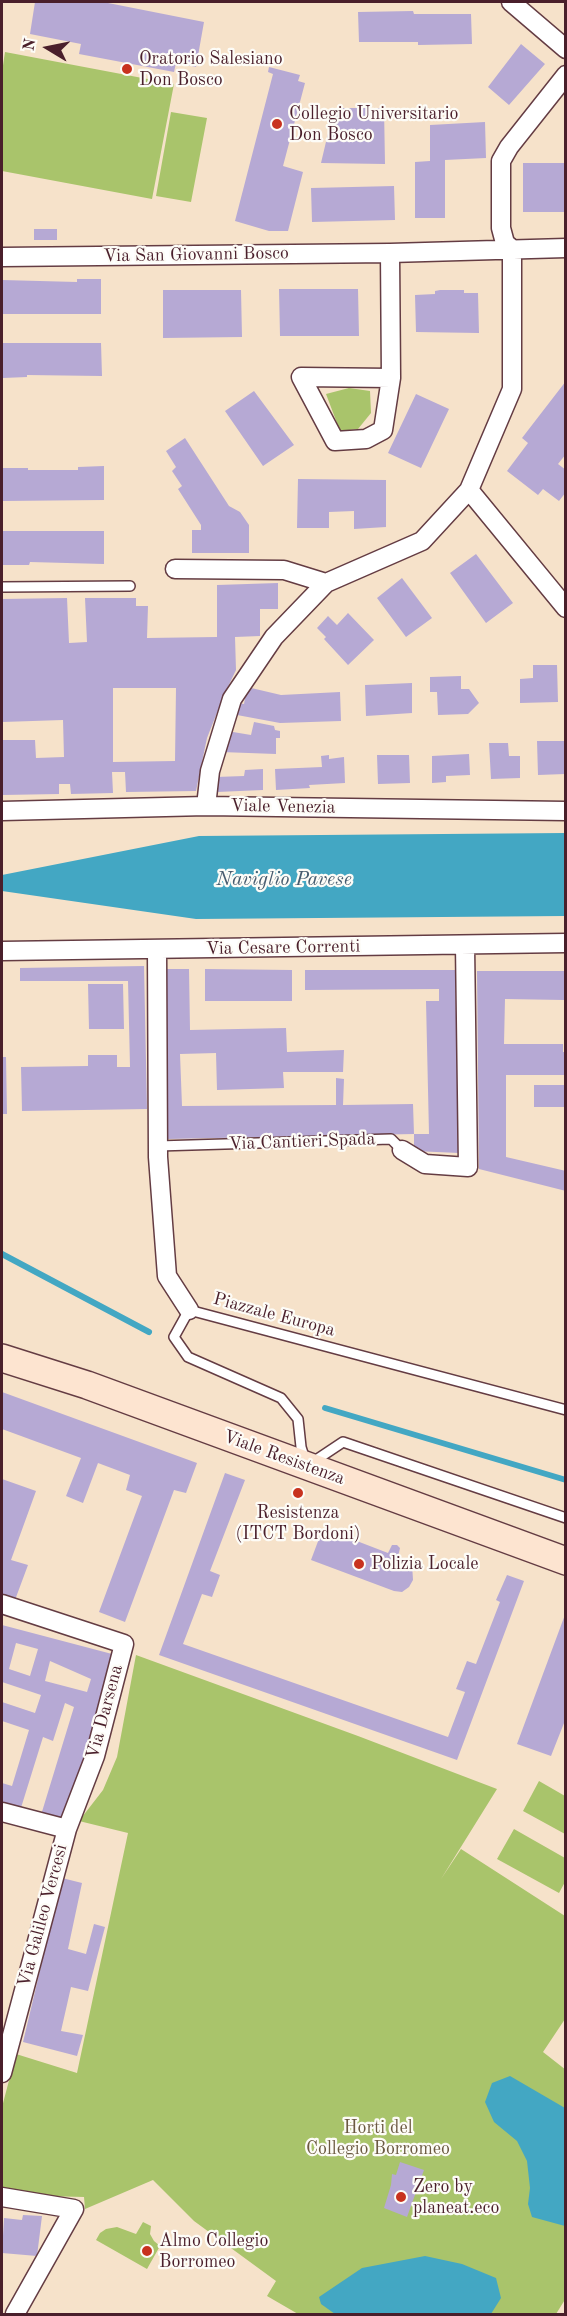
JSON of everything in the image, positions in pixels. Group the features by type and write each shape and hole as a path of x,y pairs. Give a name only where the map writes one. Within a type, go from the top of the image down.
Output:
{"main road":[{"name":"Viale Resistenza","path":"2,1358 87,1385 566,1561"}],"street":[{"path":"510,2 566,49"},
{"path":"206,806 210,771 232,699 274,637 326,584 422,542 469,490 512,389 512,249 505,243 501,228 501,161 509,147 566,75"},
{"name":"Via San Giovanni Bosco","path":"2,257 390,253 566,248"},
{"path":"390,253 391,378 383,430 366,439 335,441 302,377 391,378"},
{"path":"469,490 566,608"},
{"path":"175,569 284,570 326,584"},
{"name":"Viale Venezia","path":"2,811 206,806 566,811"},
{"name":"Via Cesare Correnti","path":"2,951 566,944"},
{"name":"Via Cantieri Spada","path":"402,1150 425,1164 468,1167 465,945"},
{"path":"157,950 158,1146 167,1276 189,1310"},
{"name":"Via Darsena","path":"2,1604 123,1644 95,1756 67,1829"},
{"path":"2,1812 67,1829"},
{"name":"Via Galileo Vercesi","path":"2,2073 67,1829"},
{"path":"2,2197 74,2209 15,2314"}],"lane":[{"path":"2,587 130,586"},
{"name":"Via Cantieri Spada","path":"158,1146 391,1139 402,1150"},
{"name":"Piazzale Europa","path":"307,1466 301,1447 298,1419 281,1398 188,1357 174,1337 189,1310 566,1410"},
{"path":"307,1466 343,1442 566,1518"}],"green space":[{"path":"5,52 174,84 152,199 2,171 2,72"},
{"path":"171,112 207,118 191,202 156,196"},
{"path":"349,388 370,391 371,413 358,429 340,431 326,394"},
{"name":"Horti del Collegio Borromeo","path":"136,1655 497,1789 441,1879 461,1849 565,1916 565,2019 543,2052 566,2070 566,2298 556,2314 298,2314 267,2296 276,2281 194,2221 153,2180 85,2209 84,2197 2,2195 2,2107 16,2054 77,2073 128,1833 79,1821 103,1790 117,1757"},
{"path":"539,1781 565,1796 565,1834 523,1811"},
{"path":"514,1829 565,1858 565,1882 559,1893 497,1859"},
{"path":"143,2222 151,2226 150,2234 160,2246 147,2269 96,2240 106,2229 117,2227 136,2234"}],"water":[{"name":"Naviglio Pavese","path":"565,833 565,916 196,919 2,891 2,875 199,836"},
{"path":"510,2076 565,2108 565,2226 532,2217 528,2204 530,2188 527,2161 517,2141 494,2122 485,2102 492,2083"},
{"path":"425,2256 462,2264 496,2278 501,2298 491,2314 335,2314 321,2304 319,2297 362,2268"}],"building":[{"path":"35,2 103,2 204,22 196,67 176,63 174,72 79,54 81,44 30,34"},
{"path":"413,11 414,14 471,14 472,44 418,45 418,42 359,42 358,12"},
{"path":"521,44 545,64 509,105 488,87"},
{"name":"Collegio Universitario Don Bosco","path":"269,67 300,75 298,81 305,83 283,166 303,172 288,231 269,231 235,221 273,74 268,72"},
{"path":"334,108 384,108 385,164 321,163"},
{"path":"485,122 486,158 445,160 445,218 415,218 415,162 430,161 430,125"},
{"path":"523,163 566,163 566,212 523,212"},
{"path":"394,186 395,220 312,222 311,188"},
{"path":"34,229 57,229 57,240 34,240"},
{"path":"77,279 101,279 101,314 2,314 2,280 77,282"},
{"path":"279,289 358,289 359,336 280,336"},
{"path":"163,290 241,290 242,337 163,338"},
{"path":"464,290 464,293 478,293 479,333 416,332 415,295 435,294 435,291"},
{"path":"3,343 101,343 102,376 27,375 27,377 3,378"},
{"path":"566,381 566,454 558,464 566,470 566,492 559,501 543,489 538,495 507,471 528,443 522,438"},
{"path":"254,391 294,445 263,466 225,411"},
{"path":"416,394 449,409 421,468 388,453"},
{"path":"185,438 229,506 240,512 249,525 249,553 192,553 192,530 201,530 201,525 178,489 182,486 172,471 176,467 166,451"},
{"path":"104,466 104,500 3,501 2,468 78,470 78,467"},
{"path":"298,479 386,480 386,527 354,529 354,511 329,512 329,528 297,528"},
{"path":"2,531 104,531 104,564 30,562 29,565 3,565"},
{"path":"476,554 513,603 486,623 450,573"},
{"path":"402,578 432,618 406,637 377,598"},
{"path":"278,583 278,609 260,609 260,636 235,637 236,670 207,738 196,791 126,792 125,772 112,772 113,793 71,794 70,784 59,784 59,794 2,795 2,740 35,740 36,758 64,757 63,720 2,722 2,599 67,598 69,643 87,642 85,598 136,598 136,606 148,606 147,638 217,637 217,585","holes":["113,688 176,688 175,761 113,762"]},
{"path":"348,613 374,640 348,665 317,628 328,616 337,625"},
{"path":"533,665 557,665 558,702 520,703 520,679 533,678"},
{"path":"461,676 461,689 469,689 479,703 468,714 438,715 437,692 430,692 430,677"},
{"path":"412,683 412,713 366,716 365,685"},
{"path":"247,687 281,695 340,692 341,721 280,723 237,715 239,703 244,704"},
{"path":"254,722 274,726 275,730 280,731 280,738 276,738 276,754 221,752 227,731 251,735"},
{"path":"537,741 565,741 565,774 538,775"},
{"path":"489,743 508,743 509,756 520,756 520,778 491,779"},
{"path":"469,754 470,775 446,776 446,782 432,783 432,756"},
{"path":"329,755 329,759 344,757 345,783 276,790 275,769 322,767 321,756"},
{"path":"377,755 409,755 410,783 378,784"},
{"path":"263,769 263,790 217,792 216,777 244,776 245,770"},
{"path":"144,966 147,1109 22,1111 21,1067 88,1066 88,1055 117,1055 117,1067 130,1067 128,981 20,981 20,968"},
{"path":"165,969 189,969 190,1030 286,1028 287,1052 344,1050 343,1072 283,1072 284,1088 217,1090 216,1053 180,1054 182,1106 336,1105 336,1078 344,1079 343,1105 413,1104 414,1134 168,1139"},
{"path":"205,969 292,970 292,1001 205,1001"},
{"path":"305,970 455,970 459,1153 414,1151 414,1134 429,1134 426,1001 439,1001 439,989 305,990"},
{"path":"477,971 566,971 564,1000 505,999 504,1044 563,1044 563,1052 566,1052 566,1075 506,1075 506,1157 566,1171 566,1191 479,1169"},
{"path":"88,984 123,984 124,1029 89,1029"},
{"path":"2,1057 6,1057 7,1114 2,1114"},
{"path":"534,1085 565,1085 566,1107 534,1107"},
{"path":"2,1392 197,1463 186,1493 174,1490 125,1622 99,1612 142,1496 126,1490 130,1475 98,1463 83,1503 66,1496 81,1458 2,1429"},
{"path":"225,1473 245,1480 210,1571 220,1575 212,1597 202,1594 183,1644 448,1737 465,1692 456,1689 467,1661 476,1664 500,1602 496,1600 507,1575 524,1581 457,1760 159,1655"},
{"path":"2,1479 36,1491 11,1560 28,1565 15,1600 2,1595"},
{"path":"323,1528 388,1553 392,1545 397,1545 400,1548 398,1557 412,1564 413,1580 409,1587 402,1592 394,1591 311,1560"},
{"path":"566,1612 566,1718 551,1756 517,1744"},
{"path":"2,1625 112,1654 99,1714 66,1820 41,1815 74,1707 65,1703 53,1741 43,1737 20,1811 2,1806 2,1783 12,1786 29,1730 2,1721 2,1702 35,1713 41,1695 2,1682","holes":["16,1643 38,1649 30,1676 9,1669","50,1661 91,1679 87,1692 45,1681"]},
{"path":"62,1878 82,1883 68,1949 86,1954 94,1924 105,1927 88,1991 71,1987 61,2031 83,2035 77,2056 23,2042"},
{"name":"Zero by planeat.eco","path":"400,2162 424,2170 407,2217 384,2208 392,2174 396,2175"},
{"path":"23,2215 42,2216 37,2256 2,2253 4,2218 22,2220"}],"waterway":[{"path":"2,1254 149,1332"},
{"path":"325,1408 566,1480"}],"place":[{"name":"Oratorio Salesiano Don Bosco","path":"127,69"},
{"name":"Collegio Universitario Don Bosco","path":"277,124"},
{"name":"Resistenza (ITCT Bordoni)","path":"298,1493"},
{"name":"Polizia Locale","path":"359,1564"},
{"name":"Zero by planeat.eco","path":"401,2197"},
{"name":"Almo Collegio Borromeo","path":"147,2251"}]}
